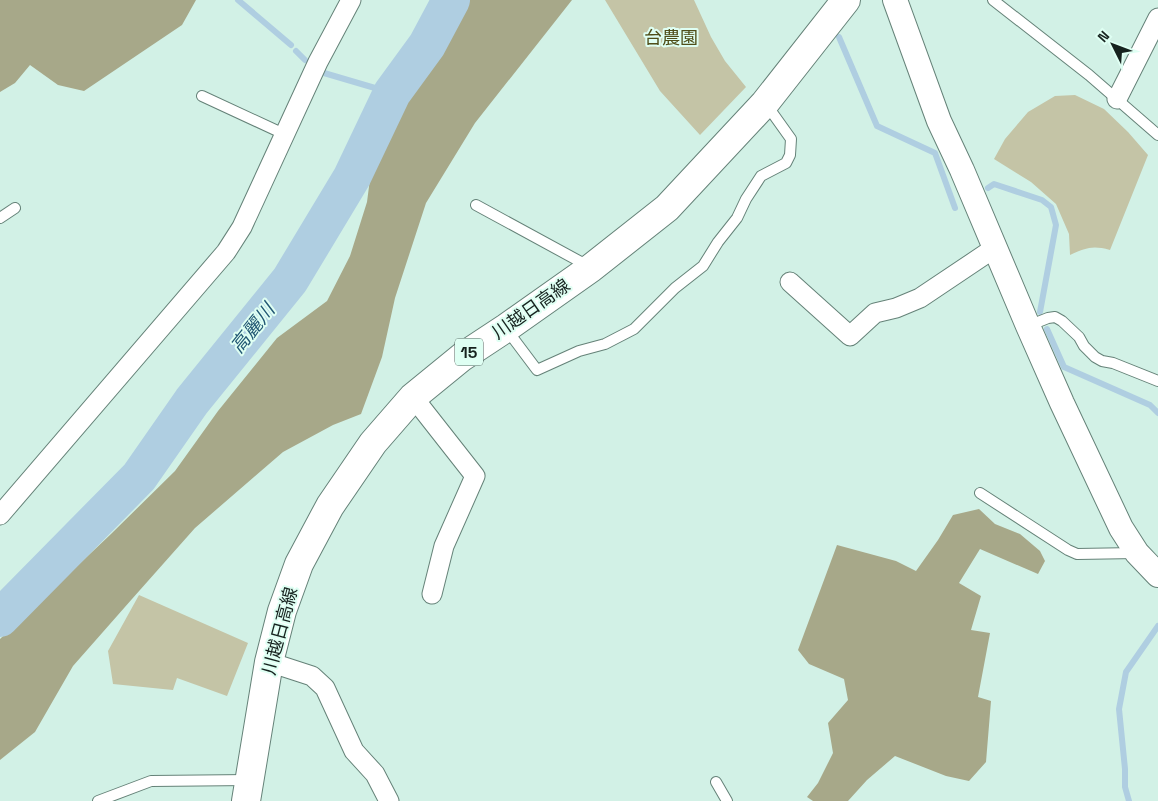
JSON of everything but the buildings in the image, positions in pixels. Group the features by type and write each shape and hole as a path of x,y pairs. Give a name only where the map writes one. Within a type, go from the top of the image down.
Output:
{"main road":[{"name":"川越日高線","path":"248,790 269,662 282,611 299,564 330,506 373,442 413,397 462,357 590,268 667,208 765,103 846,0"}],"street":[{"path":"0,515 226,252 242,226 318,62 351,0"},
{"path":"895,0 940,121 1062,403 1112,510 1137,553 1158,575"},
{"path":"1117,99 1158,18"},
{"path":"790,282 850,336 875,313 896,308 920,298 996,247"},
{"path":"413,397 475,476 444,546 432,594"},
{"path":"269,662 312,676 325,688 354,751 375,774 389,801"}],"lane":[{"path":"993,0 1089,75 1158,135"},
{"path":"202,96 284,134"},
{"path":"506,328 537,370 579,351 605,344 634,329 675,288 702,266 737,218 746,199 761,176 786,162 790,155 791,139 765,103"},
{"path":"476,205 590,268"},
{"path":"0,218 15,208"},
{"path":"1028,326 1054,317 1062,321 1079,337 1084,346 1095,357 1158,381"},
{"path":"980,493 1076,554 1137,553"},
{"path":"98,801 151,781 248,790"},
{"path":"716,782 727,801"}],"green space":[{"path":"0,0 196,0 182,25 84,91 58,85 30,65 15,83 0,92"},
{"path":"467,0 572,0 475,123 426,203 395,298 382,357 361,414 333,425 283,452 195,528 73,666 35,732 0,760 0,639 175,471 218,411 277,338 327,301 350,256 367,202 374,148"},
{"name":"台農園","path":"605,0 694,0 711,37 725,61 746,87 700,135 660,91"},
{"path":"1075,95 1104,109 1148,155 1110,250 1089,248 1070,255 1069,234 1056,204 1031,182 994,159 1005,139 1028,112 1055,96"},
{"path":"979,509 995,524 1020,534 1040,551 1045,561 1038,574 980,549 959,583 981,596 971,630 990,633 978,697 991,701 986,762 969,781 946,776 895,756 867,780 848,801 813,801 807,797 818,783 833,753 828,723 848,700 844,679 809,664 798,650 837,545 896,561 916,571 953,515"},
{"path":"139,595 248,643 227,696 177,678 173,690 113,684 108,651"}],"water":[{"path":"433,0 467,0 431,55 408,59"}],"waterway":[{"path":"238,0 291,45"},
{"name":"高麗川","path":"0,618 139,477 192,401 290,280 352,177 392,93 427,45 451,0"},
{"path":"839,37 877,126 935,153 955,208"},
{"path":"296,51 305,60"},
{"path":"324,73 392,93"},
{"path":"988,188 994,184 1042,200 1051,207 1056,225 1040,312"},
{"path":"1047,329 1064,367 1150,405 1158,413"},
{"path":"0,600 10,608"},
{"path":"1129,801 1125,787 1119,709 1126,672 1158,626"}]}
